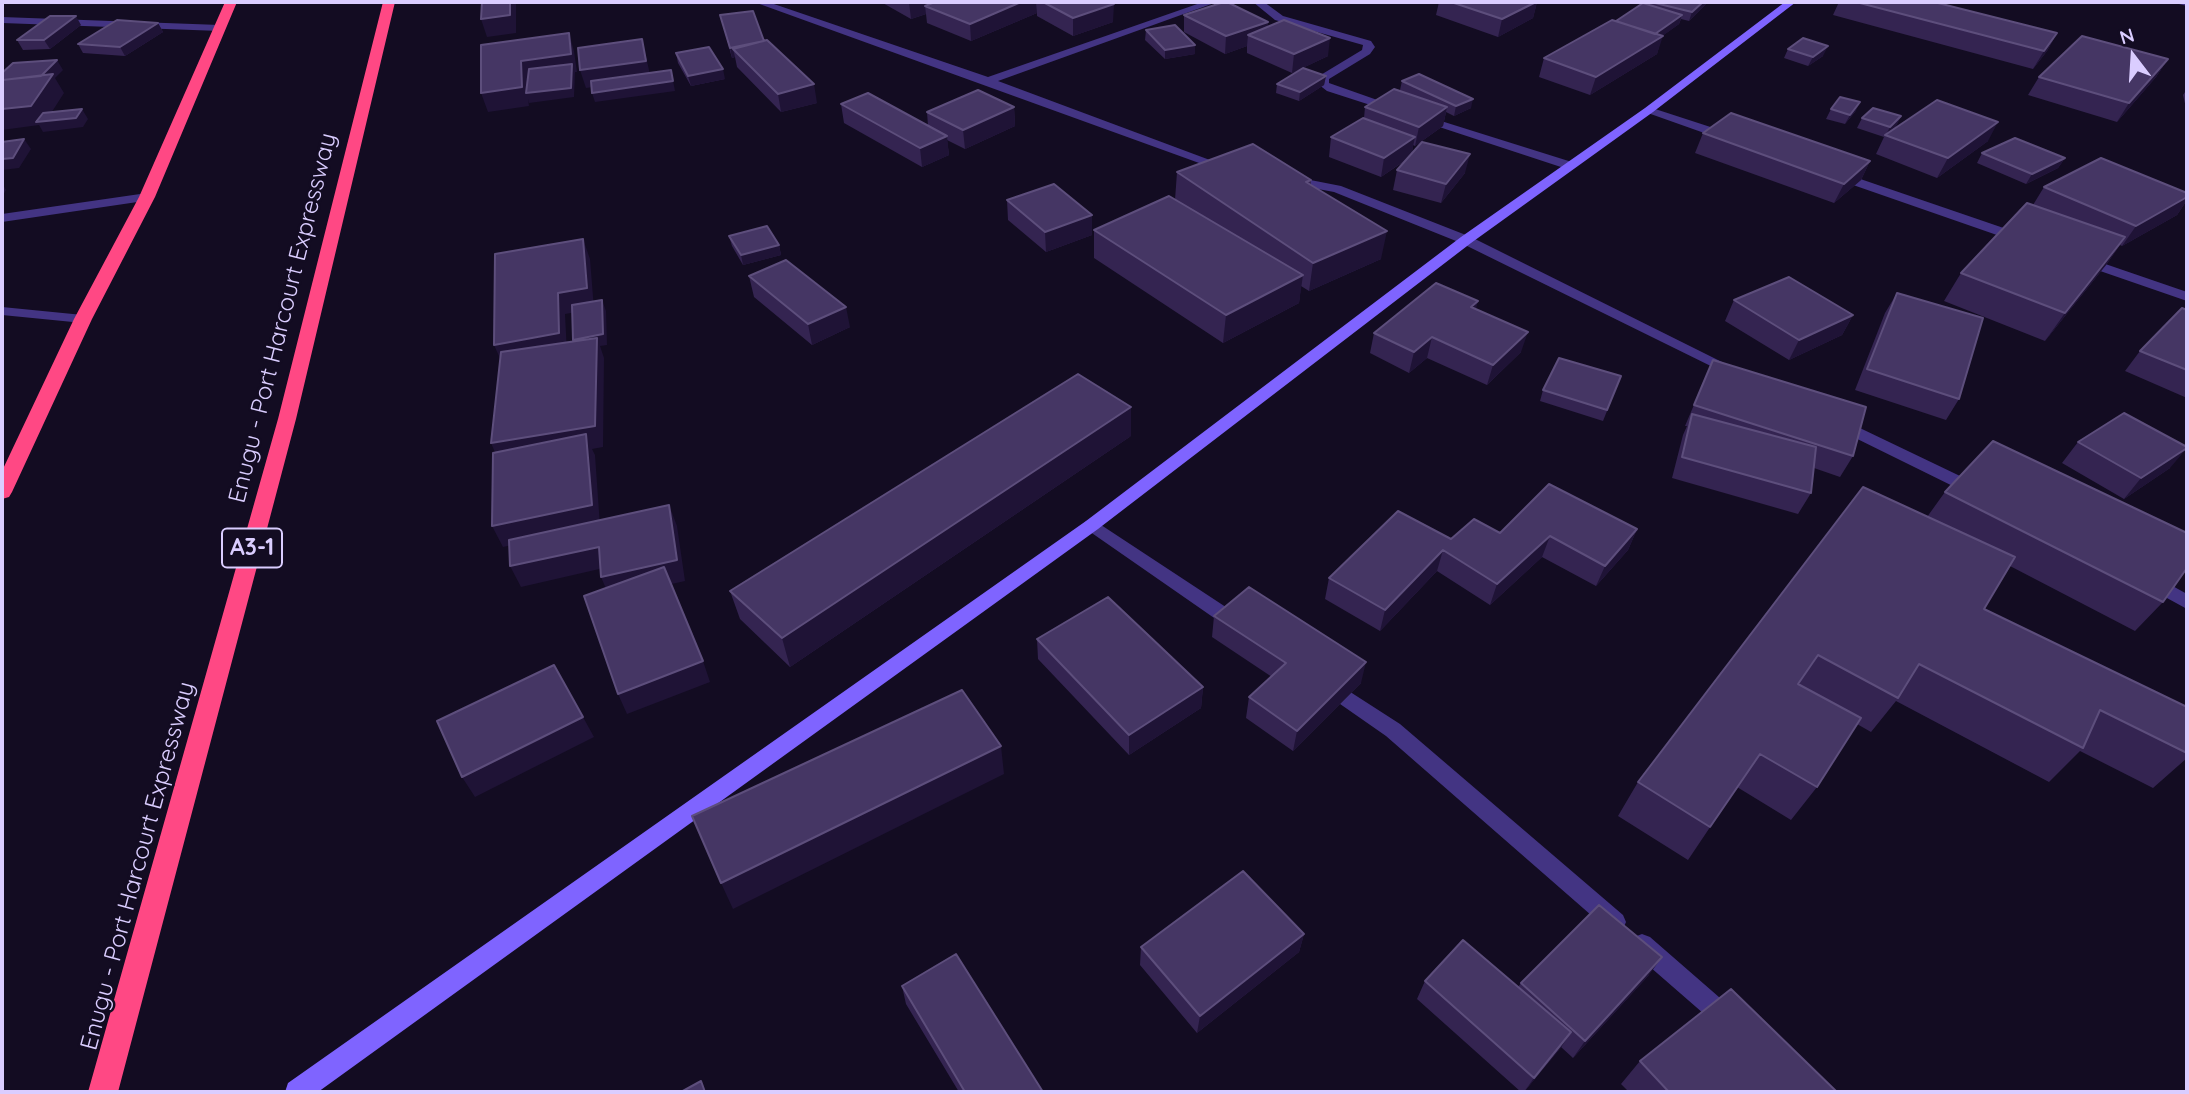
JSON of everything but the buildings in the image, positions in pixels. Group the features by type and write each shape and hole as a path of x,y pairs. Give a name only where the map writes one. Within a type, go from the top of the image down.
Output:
{"highway":[{"path":"4,482 83,319 147,197 231,2"},
{"name":"Enugu - Port Harcourt Expressway","path":"103,1092 287,419 390,2"}],"main road":[{"path":"297,1092 1092,525 1466,240 1648,110 1791,2"}],"street":[{"path":"759,2 988,80 1234,172 1247,173"},
{"path":"988,80 1212,2"},
{"path":"1258,2 1279,18 1367,43 1370,47 1366,52 1323,78 1324,84 1331,89 1571,166"},
{"path":"2,20 220,28"},
{"path":"1648,110 1741,142"},
{"path":"1819,169 2030,242"},
{"path":"1273,177 1337,189 1466,240 1742,376"},
{"path":"2,218 147,197"},
{"path":"2069,256 2187,297"},
{"path":"2,311 83,319"},
{"path":"1830,419 1994,499"},
{"path":"1092,525 1254,635"},
{"path":"2137,574 2187,602"},
{"path":"1312,675 1392,730 1738,1029"}]}
